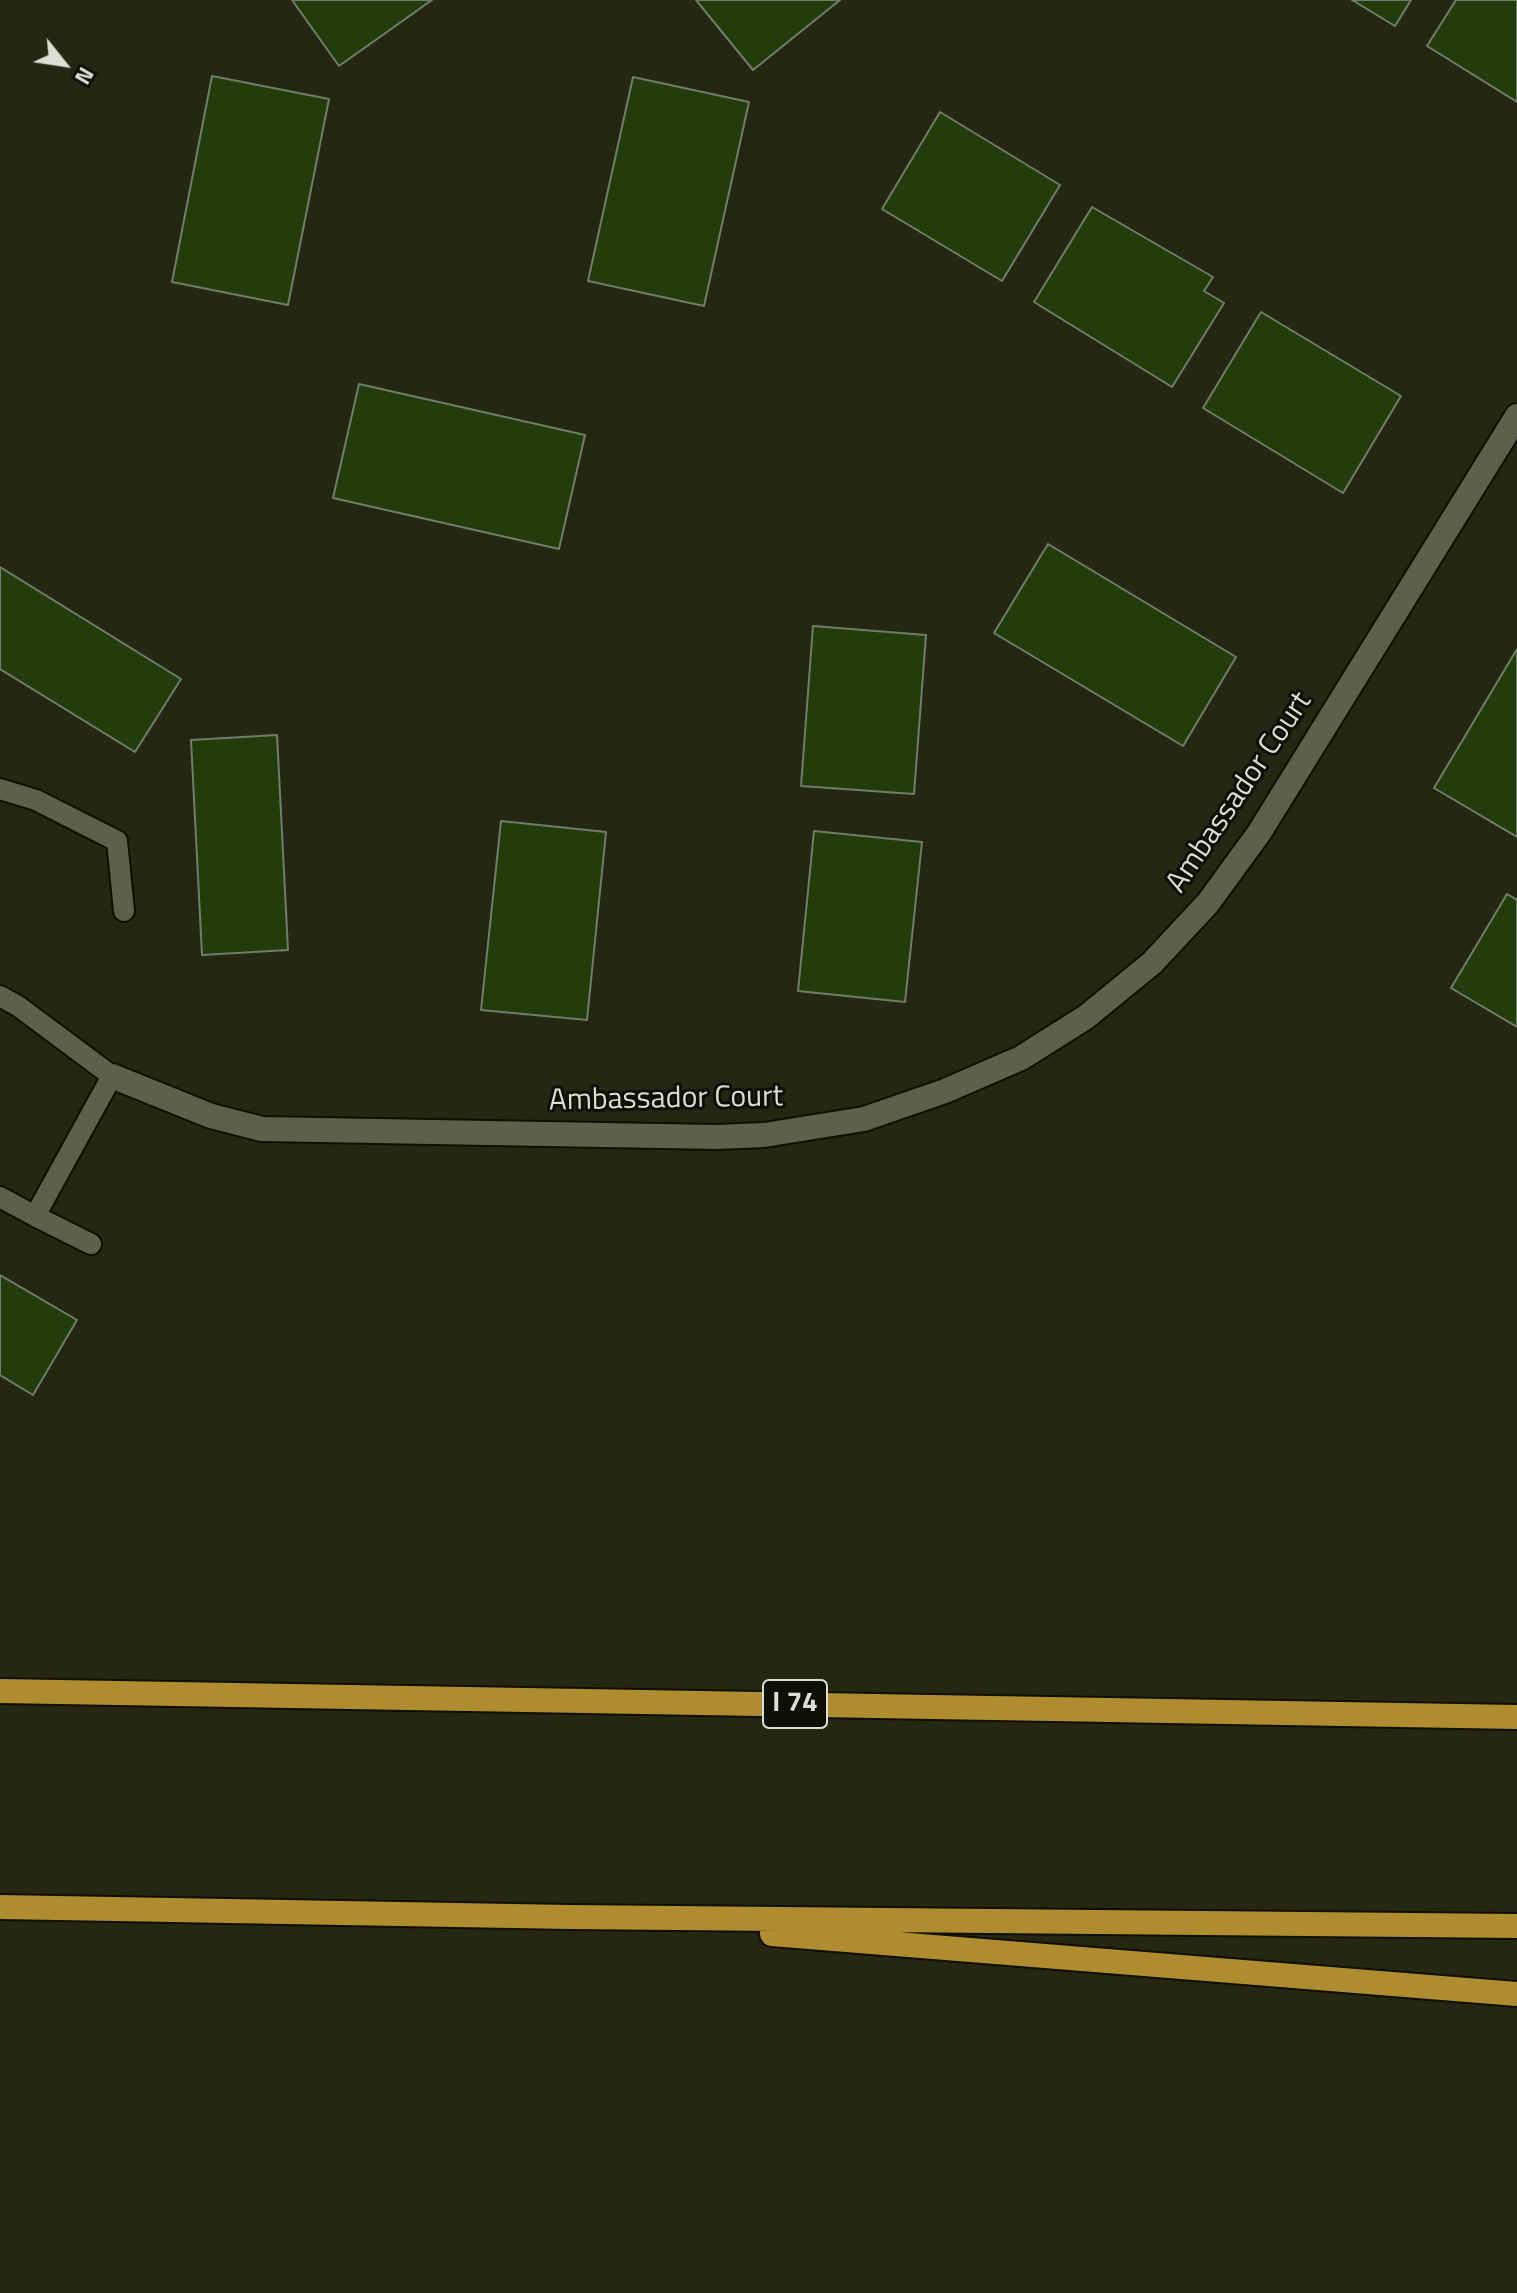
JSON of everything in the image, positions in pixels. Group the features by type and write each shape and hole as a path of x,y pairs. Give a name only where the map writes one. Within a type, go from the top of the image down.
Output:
{"highway":[{"name":"I 74","path":"0,1691 1517,1717"},
{"path":"0,1907 570,1917 1517,1926"},
{"path":"570,1917 1517,1994"}],"street":[{"name":"Ambassador Court","path":"112,1076 211,1116 262,1129 717,1137 764,1135 864,1119 945,1091 1021,1058 1086,1017 1152,963 1208,903 1259,833 1517,416"}],"lane":[{"path":"0,789 36,800 117,841 124,911"},
{"path":"0,996 112,1076 35,1216"},
{"path":"0,1197 91,1244"}],"building":[{"path":"292,0 432,0 339,66"},
{"path":"696,0 840,0 753,70"},
{"path":"1352,0 1411,0 1395,26"},
{"path":"1456,0 1517,0 1517,102 1427,46"},
{"path":"212,76 329,99 288,305 172,282"},
{"path":"633,77 749,102 704,306 588,281"},
{"path":"940,112 1060,185 1002,281 882,209"},
{"path":"1092,207 1213,277 1204,291 1224,303 1172,387 1034,302"},
{"path":"1261,312 1401,396 1343,493 1203,408"},
{"path":"359,384 585,435 559,549 333,498"},
{"path":"1048,544 1236,657 1183,746 994,633"},
{"path":"0,567 181,679 135,752 0,669"},
{"path":"813,626 926,635 914,794 801,786"},
{"path":"1517,649 1517,837 1434,788"},
{"path":"277,735 288,950 202,955 191,740"},
{"path":"501,821 606,832 587,1020 481,1010"},
{"path":"814,831 922,842 905,1002 798,991"},
{"path":"1507,894 1517,900 1517,1027 1451,988"},
{"path":"0,1275 77,1320 33,1395 0,1375"}]}
